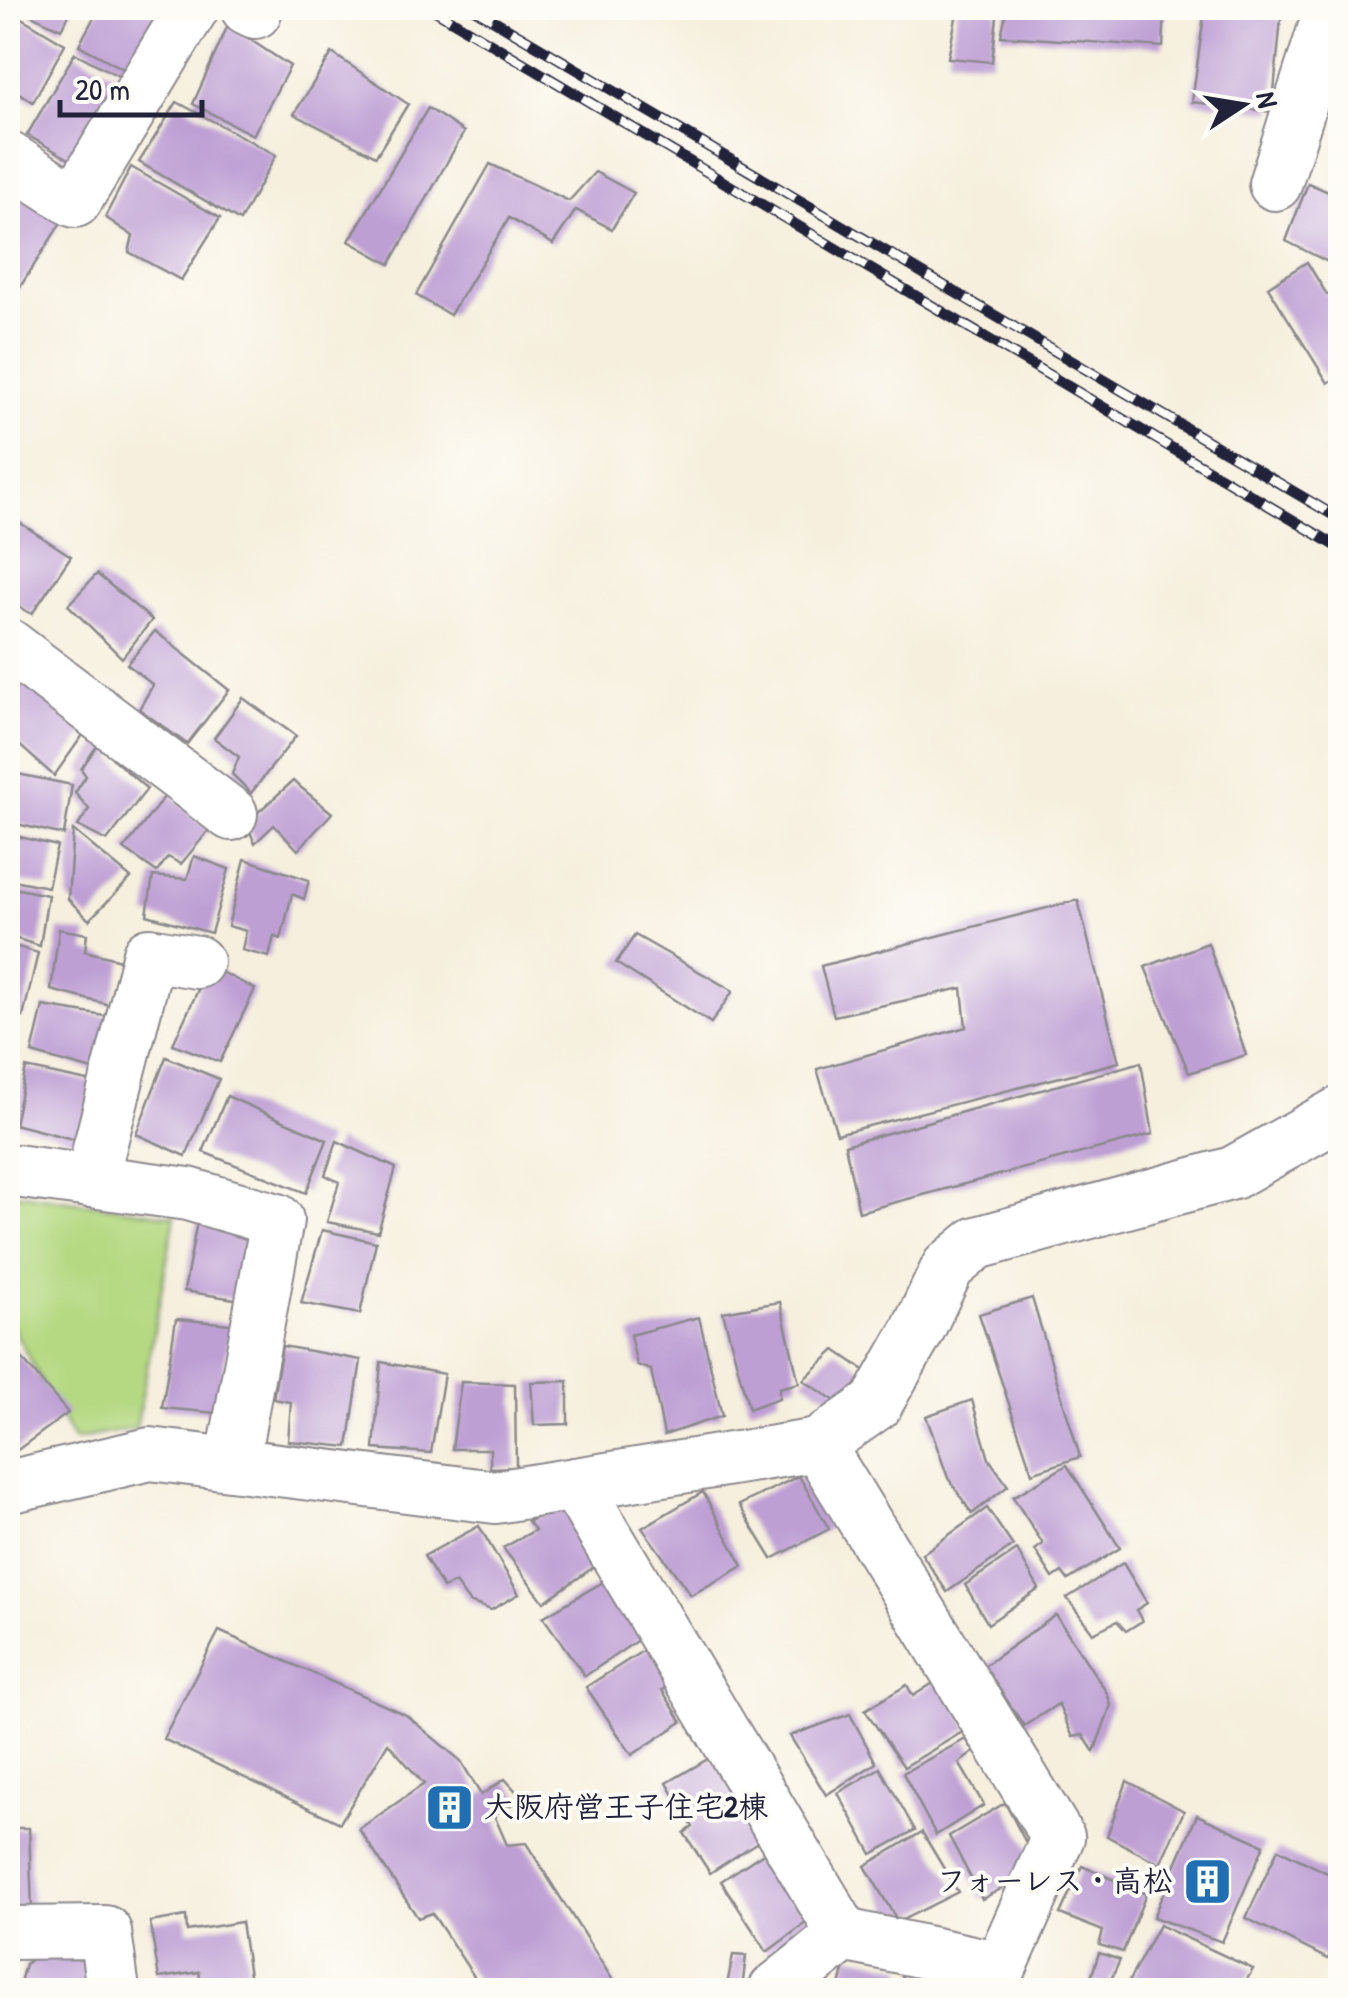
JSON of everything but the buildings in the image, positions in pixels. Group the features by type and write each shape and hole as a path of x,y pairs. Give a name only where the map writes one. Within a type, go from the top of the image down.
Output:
{"street":[{"path":"8,158 75,201 192,8"},
{"path":"1276,184 1332,8"},
{"path":"8,644 231,814"},
{"path":"91,1181 149,954 197,962"},
{"path":"8,1487 150,1454 495,1497 818,1446 876,1404 948,1268 977,1243 1232,1173 1340,1113"},
{"path":"8,1170 188,1194 277,1220 232,1464"},
{"path":"575,1484 844,1934 1000,1968 1058,1837 818,1446"},
{"path":"8,1933 105,1932 113,1990"},
{"path":"775,1990 844,1934"}],"green space":[{"path":"8,1192 175,1216 136,1428 74,1440 8,1319"}],"railway":[{"path":"431,8 1340,548"},
{"path":"473,8 1340,519"}],"place":[{"name":"大阪府営王子住宅2棟","path":"449,1807"},
{"name":"フォーレス・高松","path":"1208,1881"}]}
